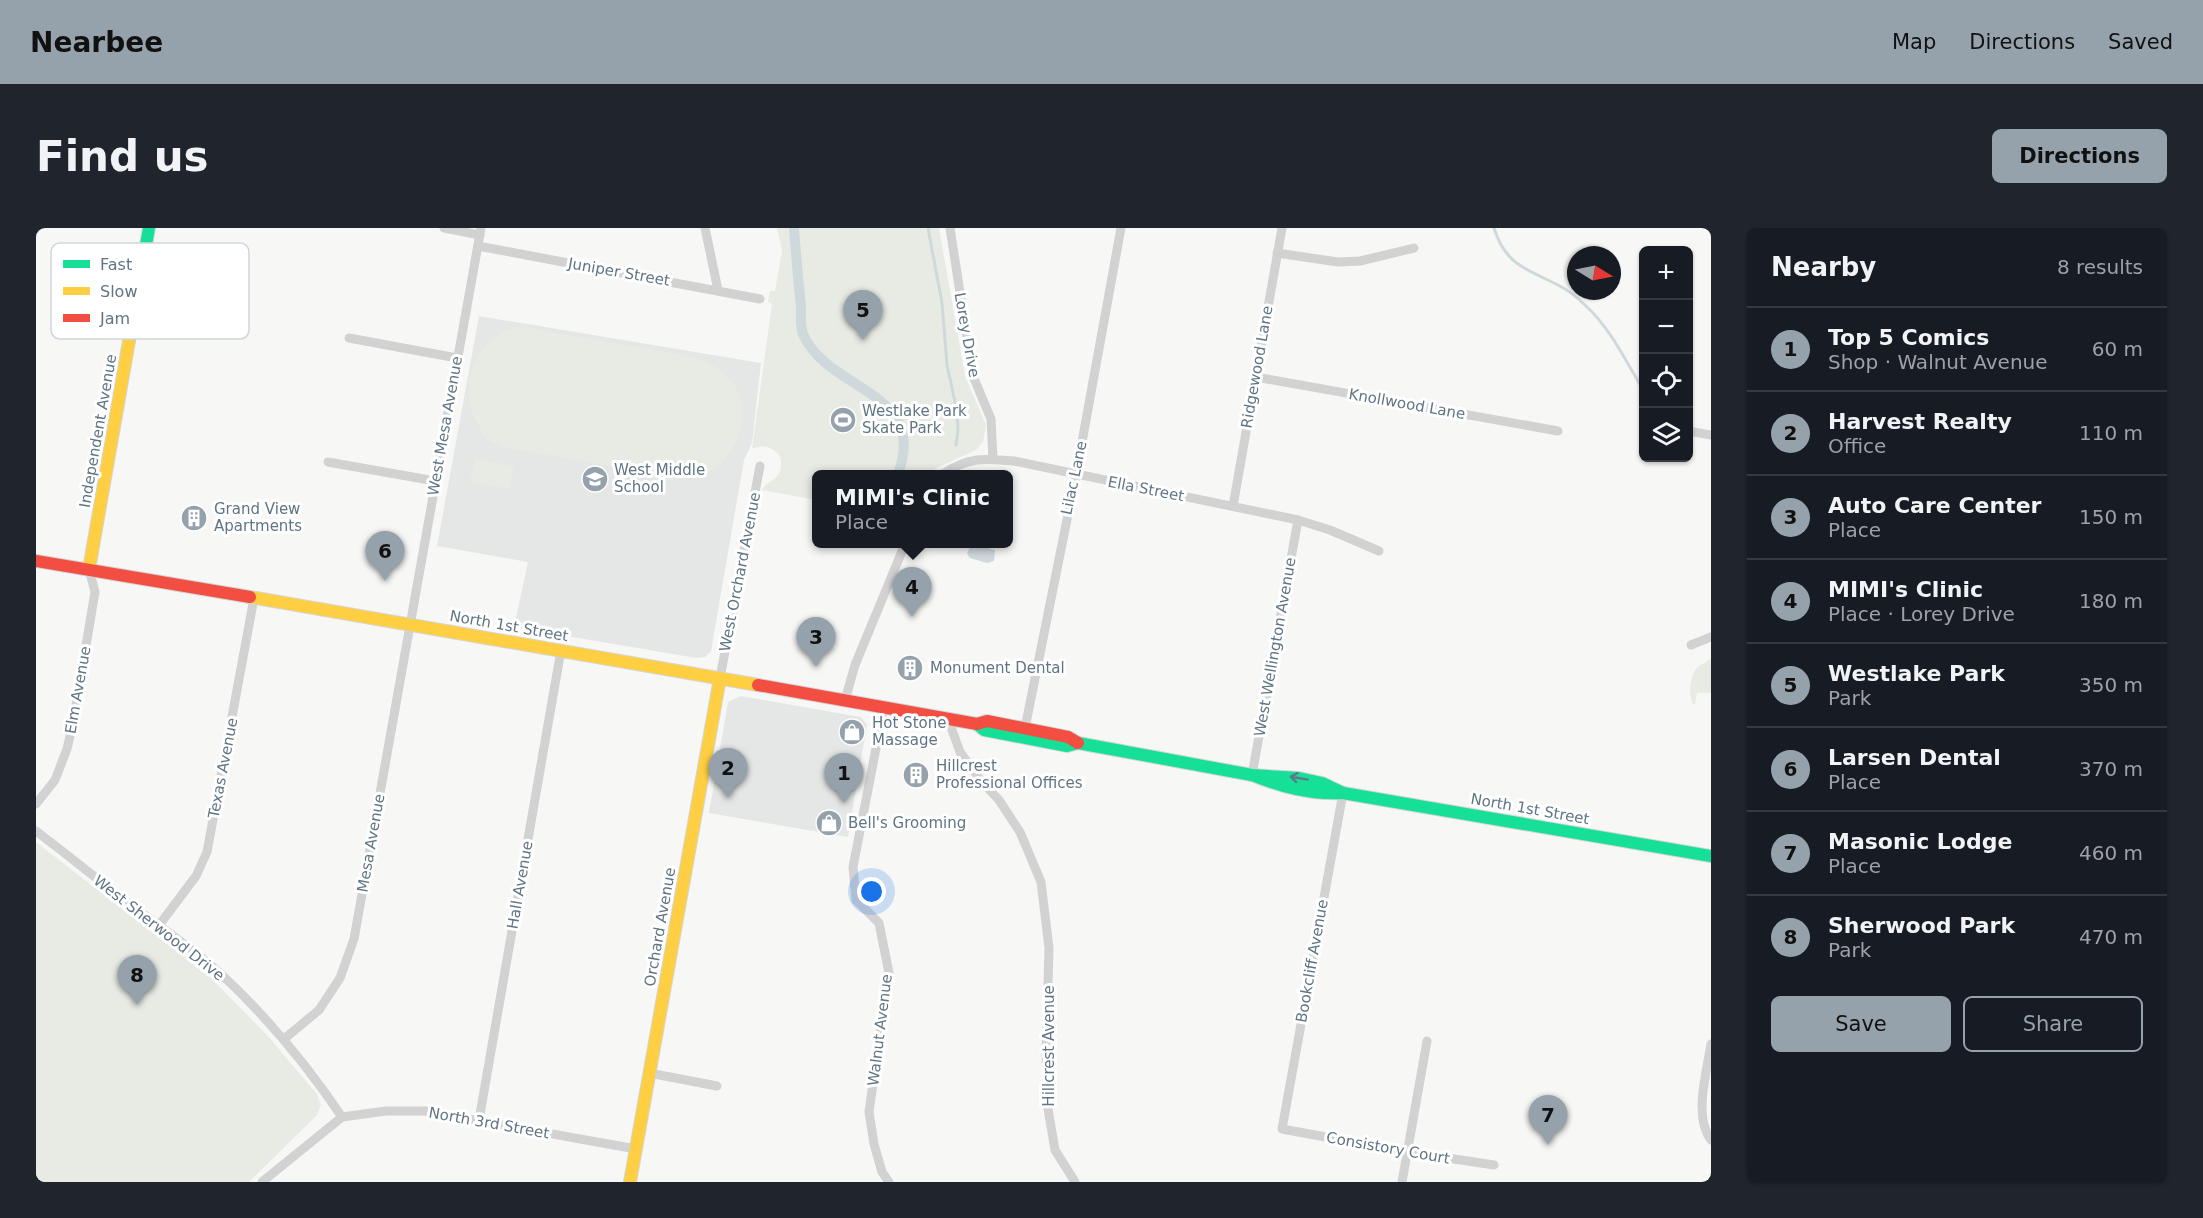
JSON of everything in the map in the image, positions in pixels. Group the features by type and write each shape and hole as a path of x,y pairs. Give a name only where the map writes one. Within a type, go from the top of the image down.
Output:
{"main road":[{"name":"Independent Avenue","path":"147,243 150,228"},
{"name":"Independent Avenue","path":"89,569 130,339"},
{"name":"North 1st Street","path":"36,561 561,650 977,724 987,721 1068,737 1078,743 1252,775 1284,787 1324,795 1343,793 1711,856"},
{"name":"Orchard Avenue","path":"630,1182 720,678"},
{"name":"North 1st Street","path":"977,724 984,730 1067,746 1078,743"}],"street":[{"path":"444,228 480,231"},
{"path":"705,228 718,290"},
{"name":"Lorey Drive","path":"950,228 973,376 991,419 993,459"},
{"name":"Lilac Lane","path":"1025,728 1076,475 1121,228"},
{"name":"Ridgewood Lane","path":"1233,506 1282,228"},
{"name":"West Mesa Avenue","path":"409,624 480,231"},
{"name":"Juniper Street","path":"478,246 760,298"},
{"path":"1277,253 1338,262 1360,261 1414,248"},
{"path":"349,338 458,358"},
{"name":"Knollwood Lane","path":"1256,377 1558,431"},
{"path":"1693,432 1711,435"},
{"path":"950,470 977,459 993,459"},
{"name":"Ella Street","path":"993,459 1014,461 1298,520 1330,530 1379,551"},
{"path":"328,462 435,481"},
{"name":"West Orchard Avenue","path":"720,678 760,466"},
{"name":"West Wellington Avenue","path":"1252,775 1298,520"},
{"path":"845,700 855,665 903,548"},
{"name":"Elm Avenue","path":"36,804 54,780 67,749 73,723 95,592 89,569"},
{"name":"Texas Avenue","path":"160,924 196,876 207,852 254,598"},
{"name":"Mesa Avenue","path":"284,1039 319,1010 340,978 354,939 409,624"},
{"path":"1691,645 1711,637"},
{"name":"Hall Avenue","path":"479,1120 561,650"},
{"name":"Walnut Avenue","path":"884,707 853,867 856,900 879,923 889,973 869,1112 874,1144 882,1172 889,1182"},
{"name":"Hillcrest Avenue","path":"948,719 960,752 982,782 999,800 1020,832 1041,882 1049,948 1048,1109 1056,1150 1075,1182"},
{"name":"Bookcliff Avenue","path":"1282,1129 1343,793"},
{"name":"West Sherwood Drive","path":"36,831 121,897 160,924 221,974 284,1039 314,1076 342,1117"},
{"path":"1402,1182 1427,1041"},
{"path":"1711,1044 1702,1101 1703,1123 1711,1140"},
{"path":"649,1072 717,1086"},
{"name":"North 3rd Street","path":"342,1117 386,1111 425,1112 636,1149"},
{"path":"262,1182 342,1117"},
{"name":"Consistory Court","path":"1282,1129 1494,1165"}],"shaded area":[{"path":"777,228 939,228 965,376 986,425 983,442 976,450 934,470 812,470 812,499 762,490 777,476 781,466 779,455 770,448 752,449 772,304 768,302 770,291 775,291 782,251"},
{"name":"West Middle School","path":"479,316 761,363 752,443 744,460 711,651 705,657 696,658 514,627 528,562 437,546"},
{"path":"522,327 689,356 715,367 729,378 738,391 742,406 742,421 731,451 709,472 694,477 671,477 503,447 486,439 470,405 468,390 472,370 481,352 495,337 504,331"},
{"path":"475,458 514,466 510,489 470,482"},
{"path":"970,548 990,548 995,550 994,561 987,563 970,558 967,553"},
{"path":"1711,658 1711,693 1697,693 1695,704 1693,704 1690,692 1693,674 1698,667"},
{"path":"741,696 861,717 867,725 848,837 709,813 728,702"},
{"path":"36,842 211,978 266,1034 317,1094 321,1105 317,1115 249,1182 36,1182"}],"waterway":[{"path":"794,228 803,334 816,353 833,369 872,394 888,408 900,425 904,446 899,470"},
{"path":"928,228 942,303 947,365 957,411 956,445"},
{"path":"1494,228 1504,250 1511,258 1526,269 1568,291 1595,315 1611,335 1639,383"}],"traffic: fast":[{"path":"146,243 149,228"},
{"path":"977,724 984,730 1067,746 1078,743 1252,775 1299,778 1322,783 1343,793"},
{"path":"1252,775 1308,791 1343,793 1711,856"}],"traffic: slow":[{"path":"89,569 129,341"},
{"path":"250,597 758,685"},
{"path":"630,1182 720,678"}],"traffic: jam":[{"path":"36,561 250,597"},
{"path":"758,685 977,724 987,721 1068,737 1078,743"}],"place":[{"name":"Westlake Park","path":"863,340"},
{"name":"Westlake Park Skate Park","path":"843,420"},
{"name":"West Middle School","path":"595,479"},
{"name":"Grand View Apartments","path":"194,518"},
{"name":"Larsen Dental","path":"385,581"},
{"name":"MIMI's Clinic","path":"912,617"},
{"name":"Auto Care Center","path":"816,667"},
{"name":"Monument Dental","path":"910,668"},
{"name":"Hot Stone Massage","path":"852,732"},
{"name":"Hillcrest Professional Offices","path":"916,775"},
{"name":"Harvest Realty","path":"728,798"},
{"name":"Top 5 Comics","path":"844,803"},
{"name":"Bell's Grooming","path":"829,823"},
{"name":"Sherwood Park","path":"137,1005"},
{"name":"Masonic Lodge","path":"1548,1145"}]}
